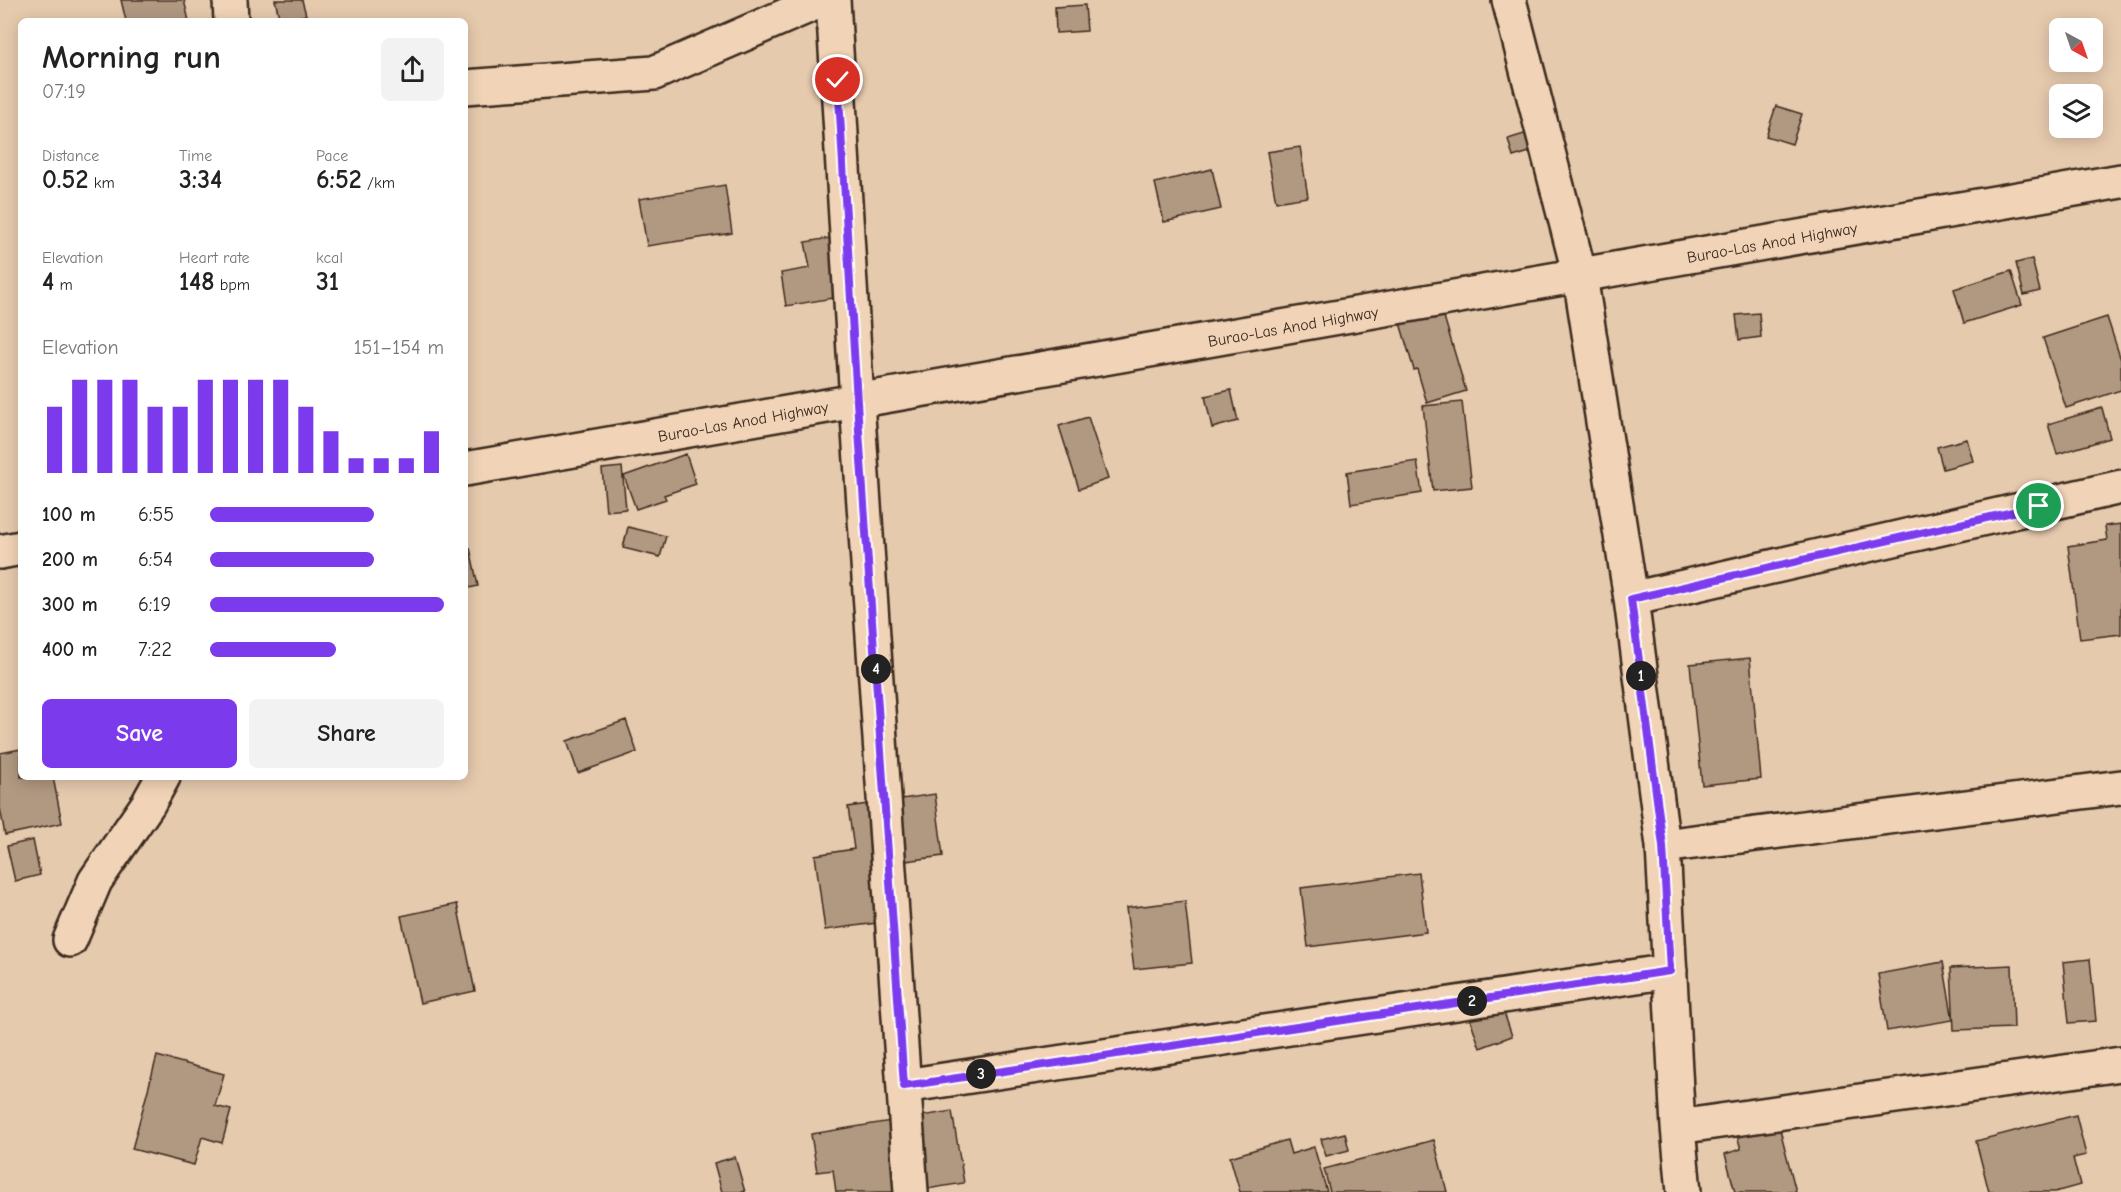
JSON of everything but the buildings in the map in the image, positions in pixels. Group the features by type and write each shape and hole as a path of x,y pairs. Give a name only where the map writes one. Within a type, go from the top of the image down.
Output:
{"main road":[{"path":"230,0 231,18"},
{"path":"468,87 654,73 822,0"},
{"path":"833,0 857,402 911,1192"},
{"path":"1509,0 1580,276 1631,599 1663,846 1678,1127 1684,1192"},
{"name":"Burao-Las Anod Highway","path":"468,467 857,402 2121,181"},
{"path":"1631,599 2121,487"},
{"path":"0,552 18,549"},
{"path":"69,940 95,881 161,780"},
{"path":"1663,846 2121,787"},
{"path":"904,1086 1670,971"},
{"path":"1678,1127 2121,1064"}],"route":[{"path":"838,80 857,402 904,1086 1670,971 1663,846 1631,599 2039,506"}]}
